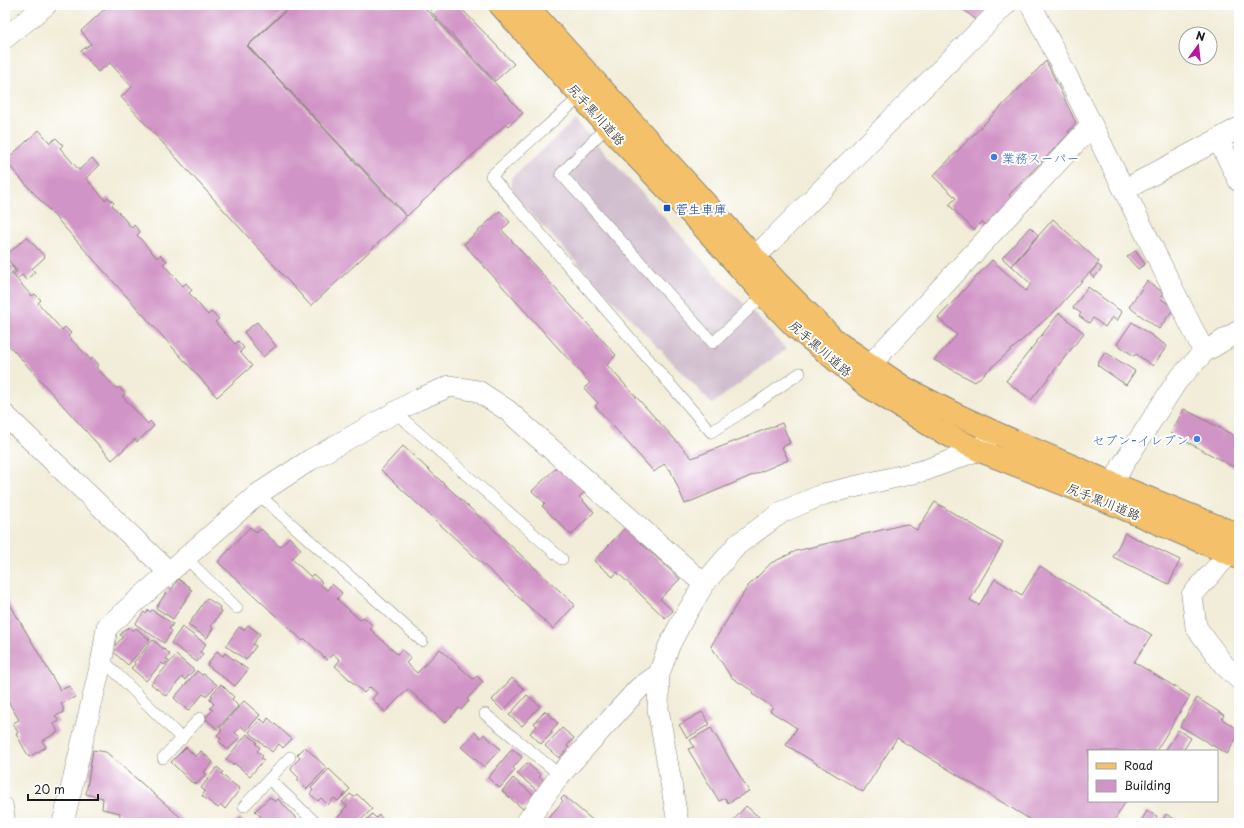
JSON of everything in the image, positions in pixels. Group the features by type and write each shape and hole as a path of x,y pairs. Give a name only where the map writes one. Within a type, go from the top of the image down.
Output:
{"main road":[{"name":"尻手黒川道路","path":"500,5 607,126 703,227 771,289 837,342 905,388 953,413 996,433 1110,492 1236,546"},
{"name":"尻手黒川道路","path":"526,5 755,256 771,289 796,327 867,386 936,429 978,450 1110,492"}],"street":[{"path":"5,38 46,5"},
{"path":"755,256 1005,5"},
{"path":"1031,5 1204,352"},
{"path":"870,365 1092,125"},
{"path":"1124,190 1239,128"},
{"path":"1218,139 1239,181"},
{"path":"1110,492 1122,466 1177,382 1204,352 1239,331"},
{"path":"63,823 102,659 107,627 258,494 310,460 416,400 450,386 478,391 507,410 704,584"},
{"path":"5,415 169,572"},
{"path":"678,823 658,709 659,674 669,646 704,584 737,545 782,512 824,494 926,470 978,450 996,433"},
{"path":"1236,546 1192,595 1196,627 1224,665 1239,679"},
{"path":"526,823 560,775 639,688 659,674"}],"lane":[{"path":"581,96 491,176 711,432 800,373"},
{"path":"624,112 607,126 561,174 713,343 771,289"},
{"path":"395,412 562,559"},
{"path":"258,494 422,641"},
{"path":"186,558 237,608"},
{"path":"102,659 182,739"},
{"path":"484,714 560,775"},
{"path":"163,758 200,718"},
{"path":"244,806 290,757"},
{"path":"269,779 316,823"},
{"path":"7,804 10,823"}],"shaded area":[{"path":"575,120 786,349 712,404 512,194 511,178"}],"building":[{"path":"109,5 291,5 247,46 406,217 311,306 121,97 132,87 110,63 98,72 81,51 91,44 81,31"},
{"path":"292,5 422,5 523,113 508,126 506,124 407,216 248,46"},
{"path":"437,5 458,5 514,64 495,81 430,11"},
{"path":"957,5 990,5 978,21"},
{"path":"1046,61 1076,123 1068,132 1070,133 1009,195 1013,199 987,226 982,222 974,230 949,205 956,198 933,176"},
{"path":"39,130 50,143 56,138 63,145 60,148 79,170 92,158 99,166 86,178 105,200 108,197 114,203 112,205 132,228 134,225 140,232 137,235 157,258 160,255 167,261 163,264 183,286 186,283 192,290 189,293 208,315 211,312 219,319 215,322 235,344 238,341 244,348 240,352 252,366 217,397 5,161"},
{"path":"500,211 510,222 502,230 616,355 607,365 692,458 782,423 790,443 782,447 788,460 685,504 670,469 669,470 664,464 654,472 595,406 598,403 584,388 590,383 464,244"},
{"path":"1053,219 1099,262 1056,310 975,382 934,360 957,335 938,318 992,260 1026,291 1031,284 1012,266"},
{"path":"1030,227 1038,235 1011,266 1002,258"},
{"path":"27,237 45,257 32,269 35,272 26,280 22,275 18,278 13,274 17,271 5,256"},
{"path":"1135,251 1145,264 1138,269 1127,257"},
{"path":"10,265 15,270 11,273 32,296 35,294 41,300 38,303 62,330 65,327 71,333 68,336 91,360 93,358 99,365 96,367 117,389 119,387 125,394 122,396 148,424 150,421 154,426 137,442 135,439 112,460 5,341 5,266 7,268"},
{"path":"1098,265 1102,268 1094,278 1090,274"},
{"path":"1147,281 1164,293 1160,298 1174,308 1159,329 1129,307"},
{"path":"1088,287 1122,312 1117,321 1112,317 1105,327 1093,318 1089,323 1079,316 1081,313 1073,308"},
{"path":"1059,313 1084,333 1031,400 1006,381"},
{"path":"257,322 276,346 263,357 244,332"},
{"path":"1132,322 1167,346 1153,366 1136,354 1134,356 1117,344"},
{"path":"1105,352 1135,371 1126,385 1097,365"},
{"path":"1184,409 1239,438 1239,466 1237,469 1171,433"},
{"path":"403,446 575,605 553,629 381,470"},
{"path":"559,465 586,491 579,497 594,512 571,535 542,506 545,503 532,491"},
{"path":"935,502 1003,543 970,600 979,605 995,579 1022,595 1040,566 1152,635 1134,662 1190,696 1157,750 1088,750 1088,802 1125,802 1113,823 1036,823 897,738 863,792 786,745 797,728 770,711 773,707 752,694 754,692 731,677 711,646 748,586 771,563 796,551 906,524 917,530"},
{"path":"250,527 257,533 261,529 280,547 289,537 301,549 292,559 311,577 313,574 322,582 320,584 327,590 332,584 342,593 337,599 360,620 364,617 373,626 370,629 397,654 402,650 411,658 406,663 417,673 440,649 473,679 477,676 483,682 467,699 469,701 461,710 459,708 445,723 408,689 385,712 372,699 377,693 370,687 364,693 335,666 340,660 333,654 327,660 305,639 303,641 218,562"},
{"path":"625,528 680,579 660,599 673,611 665,618 617,572 613,577 594,561"},
{"path":"1125,533 1180,560 1169,584 1113,557"},
{"path":"178,579 192,590 173,619 156,608 169,588 172,589"},
{"path":"5,596 60,690 70,686 75,697 61,704 63,707 63,713 55,716 59,721 54,724 58,732 42,741 46,747 29,757 16,734 18,733 13,723 19,720 5,696"},
{"path":"207,598 220,607 219,610 222,611 211,626 213,628 207,638 188,625"},
{"path":"148,610 150,612 152,610 173,624 169,629 172,631 164,643 135,624 144,612 146,614"},
{"path":"248,625 260,634 253,644 256,646 246,660 226,646 239,627 244,630"},
{"path":"129,627 133,631 136,628 150,640 128,665 111,650 123,637 120,635 126,628 127,629"},
{"path":"182,627 206,644 200,652 203,654 197,662 171,643"},
{"path":"153,640 170,654 166,659 169,661 164,665 162,663 146,681 131,668 135,664 134,662"},
{"path":"217,651 223,656 225,653 248,670 235,686 207,665"},
{"path":"176,655 194,670 185,680 182,677 166,696 151,684"},
{"path":"197,671 202,675 204,674 217,685 206,696 203,694 188,711 174,698"},
{"path":"512,678 524,689 503,711 492,700"},
{"path":"221,684 234,697 232,699 238,706 217,729 205,718 213,710 210,708 214,704 209,699 213,696 211,695"},
{"path":"527,695 540,706 522,726 509,715"},
{"path":"1197,698 1224,715 1222,719 1239,730 1239,734 1227,754 1180,726"},
{"path":"244,701 260,715 246,731 241,726 235,733 240,737 228,750 219,741 221,739 217,735 222,730 220,728"},
{"path":"545,711 558,723 551,731 552,733 541,744 530,733 537,726 534,723"},
{"path":"702,712 710,724 687,738 679,725"},
{"path":"268,718 292,739 283,748 279,744 272,752 249,732 261,719 265,723"},
{"path":"562,728 574,738 567,746 569,747 559,758 545,746"},
{"path":"711,728 749,791 728,803 725,798 719,801 688,749 694,747 690,740"},
{"path":"1178,730 1191,738 1184,750 1166,750"},
{"path":"475,732 481,738 484,734 500,749 484,767 461,747"},
{"path":"247,734 257,742 256,744 260,748 257,751 263,756 261,758 264,760 250,776 234,763 233,765 226,759"},
{"path":"186,747 196,757 201,751 213,762 204,772 206,774 197,784 191,782 171,762"},
{"path":"305,747 327,768 306,789 297,780 299,778 291,770 292,766 300,758 297,755"},
{"path":"512,749 522,757 513,768 515,770 500,788 488,778"},
{"path":"93,750 106,752 187,823 119,823 120,813 102,809 103,798 86,794"},
{"path":"527,763 541,775 539,777 545,782 538,791 517,774"},
{"path":"217,767 223,772 221,774 240,789 225,809 221,805 218,808 202,796 205,791 201,788"},
{"path":"329,769 350,789 338,801 334,798 328,805 321,798 318,801 310,794 313,790 311,788"},
{"path":"513,778 535,796 523,809 502,791"},
{"path":"350,794 354,797 357,794 372,809 358,823 341,823 336,819 347,806 342,802"},
{"path":"564,796 596,823 544,823 563,801 561,799"},
{"path":"270,797 275,802 278,799 297,819 293,823 261,823 258,820 261,817 255,811"},
{"path":"746,806 766,823 731,823"},
{"path":"1147,811 1157,816 1154,823 1140,823"},
{"path":"372,814 376,818 379,815 387,823 364,823"},
{"path":"1166,814 1181,823 1161,823"},
{"path":"240,818 244,823 234,823"}],"place":[{"name":"業務スーパー","path":"994,157"},
{"name":"菅生車庫","path":"667,208"},
{"name":"セブン-イレブン","path":"1197,439"}]}
